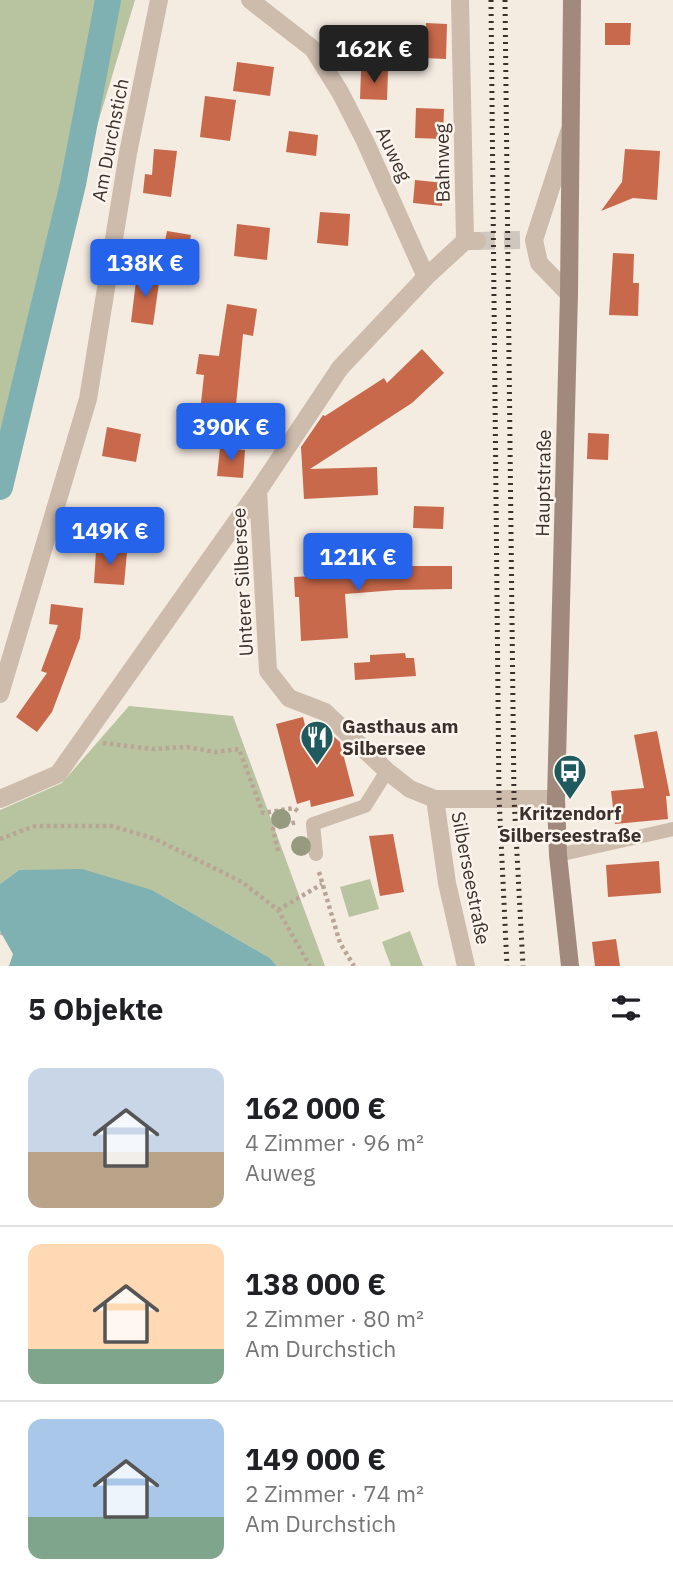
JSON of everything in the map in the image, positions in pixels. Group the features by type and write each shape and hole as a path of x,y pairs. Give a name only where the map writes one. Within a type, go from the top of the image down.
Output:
{"main road":[{"name":"Hauptstraße","path":"570,966 558,855 556,799 569,294 572,0"}],"street":[{"name":"Am Durchstich","path":"0,694 88,399 123,179 159,0"},
{"name":"Auweg","path":"250,0 313,49 365,141 426,277"},
{"name":"Bahnweg","path":"460,0 471,241"},
{"path":"569,294 539,263 527,240 534,232 547,204 570,129"},
{"name":"Unterer Silbersee","path":"0,799 58,774 258,491 341,368 426,277 471,241"},
{"name":"Unterer Silbersee","path":"258,491 268,671 289,698 325,712 387,771 410,789 435,799 556,799"},
{"name":"Silberseestraße","path":"435,799 447,883 466,966"}],"lane":[{"path":"316,854 313,824 365,806 387,771"},
{"path":"558,855 673,829"}],"path":[{"path":"83,741 152,749 187,747 215,752 239,750 263,813 294,808 313,824"},
{"path":"278,851 273,829 297,822 294,808"},
{"path":"0,839 35,826 112,826 155,839 242,882 278,910 310,966"},
{"path":"316,854 340,943 354,966"},
{"path":"278,910 322,884"}],"green space":[{"path":"0,0 135,0 0,448"},
{"path":"129,706 233,716 325,966 277,966 270,958 152,890 19,870 0,884 0,810 62,783"},
{"path":"370,879 379,909 349,917 340,887"},
{"path":"410,931 423,966 391,966 382,942"}],"water":[{"path":"82,869 152,890 270,958 277,966 9,966 13,954 0,931 0,884 19,870"}],"building":[{"path":"426,23 447,24 446,59 424,58"},
{"path":"605,23 631,23 630,45 605,45"},
{"path":"237,62 274,67 270,96 233,91"},
{"path":"361,71 388,71 387,100 360,99"},
{"path":"205,96 236,100 230,141 200,137"},
{"path":"416,108 444,109 443,139 415,138"},
{"path":"289,131 318,135 316,156 286,152"},
{"path":"154,149 177,151 171,197 143,193 145,174 152,175"},
{"path":"625,149 660,151 657,200 633,198 601,211 622,182"},
{"path":"415,180 444,183 442,206 413,203"},
{"path":"320,212 350,214 348,246 317,243"},
{"path":"237,224 270,228 267,260 234,256"},
{"path":"167,231 191,235 187,255 163,251"},
{"path":"613,253 634,254 633,283 639,283 638,316 609,315"},
{"path":"137,273 160,276 153,325 131,322"},
{"path":"227,304 257,309 253,336 243,334 234,425 199,422 204,375 196,374 199,354 219,356"},
{"path":"422,349 444,373 412,403 310,469 377,467 378,495 304,499 301,447 323,415 384,378 387,383"},
{"path":"107,427 141,434 136,462 102,456"},
{"path":"588,433 609,434 608,460 587,459"},
{"path":"220,448 245,450 243,478 217,476"},
{"path":"414,506 444,507 443,529 413,528"},
{"path":"401,549 403,566 452,566 452,589 345,594 348,638 301,641 299,597 295,597 294,577 381,572 379,552"},
{"path":"96,550 127,552 124,585 94,583"},
{"path":"51,604 83,608 80,638 52,712 37,732 16,717 47,673 41,671 58,625 49,624"},
{"path":"405,653 406,658 414,658 416,676 355,680 354,663 370,662 370,655"},
{"name":"Gasthaus am Silbersee","path":"303,717 308,738 329,732 340,742 354,796 311,807 310,800 297,804 276,724"},
{"path":"657,731 670,796 666,796 668,819 615,824 611,791 644,788 634,735"},
{"path":"393,834 404,892 380,896 369,836"},
{"path":"659,861 661,893 608,897 606,865"},
{"path":"616,939 620,966 595,966 592,942"}],"waterway":[{"path":"0,487 73,184 108,0"}],"tunnel":[{"path":"477,241 520,240"}],"railway":[{"path":"491,0 499,797 507,966"},
{"path":"505,0 514,798 523,966"}],"place":[{"name":"Gasthaus am Silbersee","path":"317,767"},
{"name":"Kritzendorf Silberseestraße","path":"570,801"}]}
